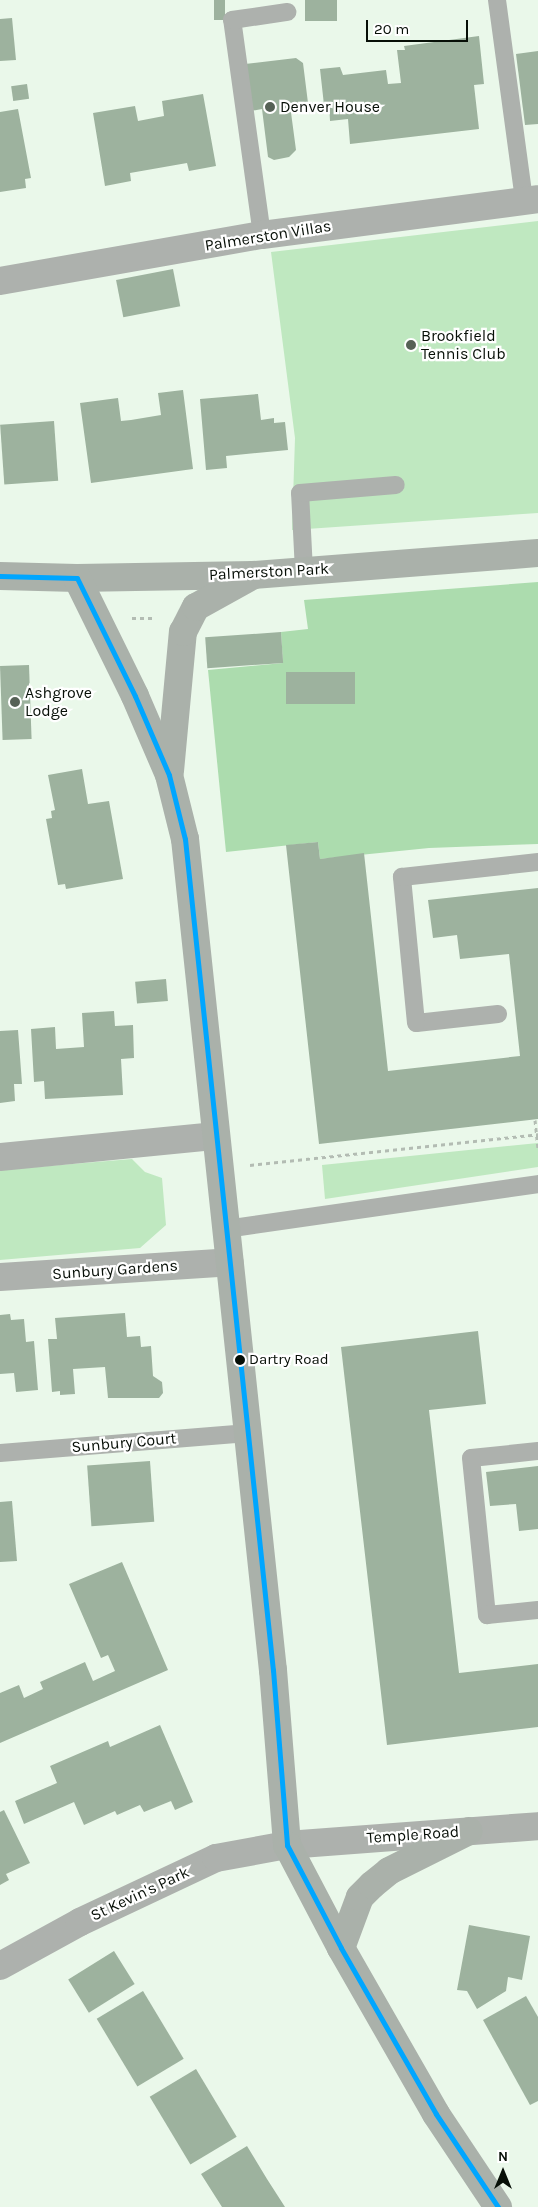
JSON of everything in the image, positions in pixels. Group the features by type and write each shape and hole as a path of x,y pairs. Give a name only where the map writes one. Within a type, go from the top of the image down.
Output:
{"main road":[{"name":"Palmerston Park","path":"0,576 76,578 253,575 538,553"},
{"path":"169,775 182,632 196,606 253,575"},
{"path":"76,578 136,696 169,775 184,839 273,1670 287,1845 341,1948 436,2114 498,2207"},
{"path":"341,1948 360,1897 372,1885 389,1870 469,1831"}],"street":[{"name":"Palmerston Villas","path":"0,281 262,235 531,200"},
{"path":"0,1157 216,1136"},
{"name":"Sunbury Gardens","path":"0,1277 230,1262"},
{"name":"Temple Road","path":"287,1845 538,1826"},
{"name":"St Kevin's Park","path":"0,1966 80,1922 216,1858 287,1845"}],"lane":[{"path":"497,0 531,200"},
{"path":"262,235 232,20 287,12"},
{"path":"304,571 300,493 396,485"},
{"path":"498,1014 416,1023 402,877 538,862"},
{"path":"226,1229 538,1184"},
{"name":"Sunbury Court","path":"0,1453 248,1432"},
{"path":"538,1451 471,1458 487,1614 538,1610"}],"path":[{"path":"96,620 155,617 182,632"},
{"path":"535,1120 538,1151"},
{"path":"220,1169 537,1134"}],"green space":[{"name":"Brookfield Tennis Club","path":"538,221 538,513 292,530 295,438 271,252"},
{"path":"538,582 538,844 429,848 320,859 318,842 226,852 208,670 283,663 281,632 308,629 304,600"},
{"path":"538,1143 538,1167 325,1199 322,1165"},
{"path":"132,1159 145,1172 162,1178 166,1225 140,1248 0,1260 0,1170"}],"building":[{"path":"214,0 225,0 225,20 214,20"},
{"path":"305,0 337,0 337,21 305,21"},
{"path":"12,18 16,60 0,61 0,19"},
{"path":"479,36 484,84 474,85 479,129 350,144 348,119 330,121 329,104 324,105 320,69 340,67 343,75 386,70 388,84 401,83 397,50 405,50 404,46"},
{"path":"538,51 538,124 525,125 516,54"},
{"name":"Denver House","path":"296,58 303,63 308,103 290,105 296,150 289,157 274,160 268,157 262,109 251,111 245,64"},
{"path":"27,84 29,99 13,101 11,86"},
{"path":"203,94 216,166 189,171 187,163 130,173 131,181 105,186 93,113 135,106 138,121 164,116 162,101"},
{"path":"18,109 31,178 25,179 26,188 0,192 0,112"},
{"path":"173,269 180,306 123,317 116,280"},
{"path":"183,390 193,469 91,483 80,403 118,398 121,421 131,420 161,415 158,393"},
{"path":"258,394 261,420 274,418 274,423 285,422 288,450 226,456 227,468 206,470 200,399"},
{"path":"54,421 58,481 4,485 0,425"},
{"path":"281,632 283,663 207,668 205,637"},
{"name":"Ashgrove Lodge","path":"29,665 32,739 3,740 0,666"},
{"path":"286,672 355,672 355,704 286,704"},
{"path":"82,769 88,804 109,801 123,879 66,889 65,884 58,885 46,819 52,818 51,811 55,810 48,775"},
{"path":"318,842 320,859 364,853 388,1071 520,1056 509,954 460,959 457,935 433,938 428,900 538,888 538,1119 319,1144 286,845"},
{"path":"166,979 168,1001 137,1004 135,982"},
{"path":"114,1011 115,1026 133,1025 134,1058 121,1059 123,1095 45,1099 44,1081 34,1082 31,1029 55,1027 56,1049 84,1047 82,1013"},
{"path":"18,1030 22,1084 14,1084 15,1101 0,1103 0,1031"},
{"path":"125,1313 127,1337 140,1336 141,1347 151,1346 153,1376 162,1382 163,1393 159,1398 108,1398 105,1367 73,1369 75,1394 60,1395 60,1391 52,1392 48,1339 57,1339 55,1318"},
{"path":"10,1314 11,1320 24,1319 26,1342 34,1341 38,1390 16,1392 14,1373 0,1374 0,1315"},
{"path":"478,1331 486,1404 429,1410 459,1673 538,1664 538,1727 387,1745 341,1347"},
{"path":"150,1461 154,1522 91,1526 87,1465"},
{"path":"538,1466 538,1529 519,1531 516,1504 490,1506 486,1472"},
{"path":"12,1501 17,1561 0,1562 0,1502"},
{"path":"122,1562 168,1670 0,1743 0,1693 19,1685 24,1698 43,1689 40,1682 85,1662 93,1681 115,1671 108,1655 101,1658 69,1584"},
{"path":"160,1725 193,1802 175,1810 171,1801 144,1812 140,1805 117,1815 115,1811 84,1825 74,1802 24,1824 15,1801 57,1783 50,1766 108,1741 110,1747"},
{"path":"4,1810 30,1863 6,1874 9,1880 0,1885 0,1812"},
{"path":"469,1925 530,1936 522,1980 508,1977 506,1991 477,2009 467,1991 457,1990"},
{"path":"114,1951 135,1984 89,2013 68,1980"},
{"path":"143,1991 184,2059 137,2087 97,2019"},
{"path":"526,1996 538,2017 538,2101 530,2105 483,2020"},
{"path":"196,2069 237,2137 190,2165 150,2097"},
{"path":"247,2146 285,2207 222,2207 201,2174"}],"transit line":[{"path":"0,576 77,578"},
{"path":"77,578 135,696 169,775 185,839 273,1670 287,1845 341,1948 436,2114 498,2207"}],"place":[{"name":"Denver House","path":"270,107"},
{"name":"Brookfield Tennis Club","path":"411,345"},
{"name":"Ashgrove Lodge","path":"15,702"},
{"name":"Dartry Road","path":"240,1360"}]}
